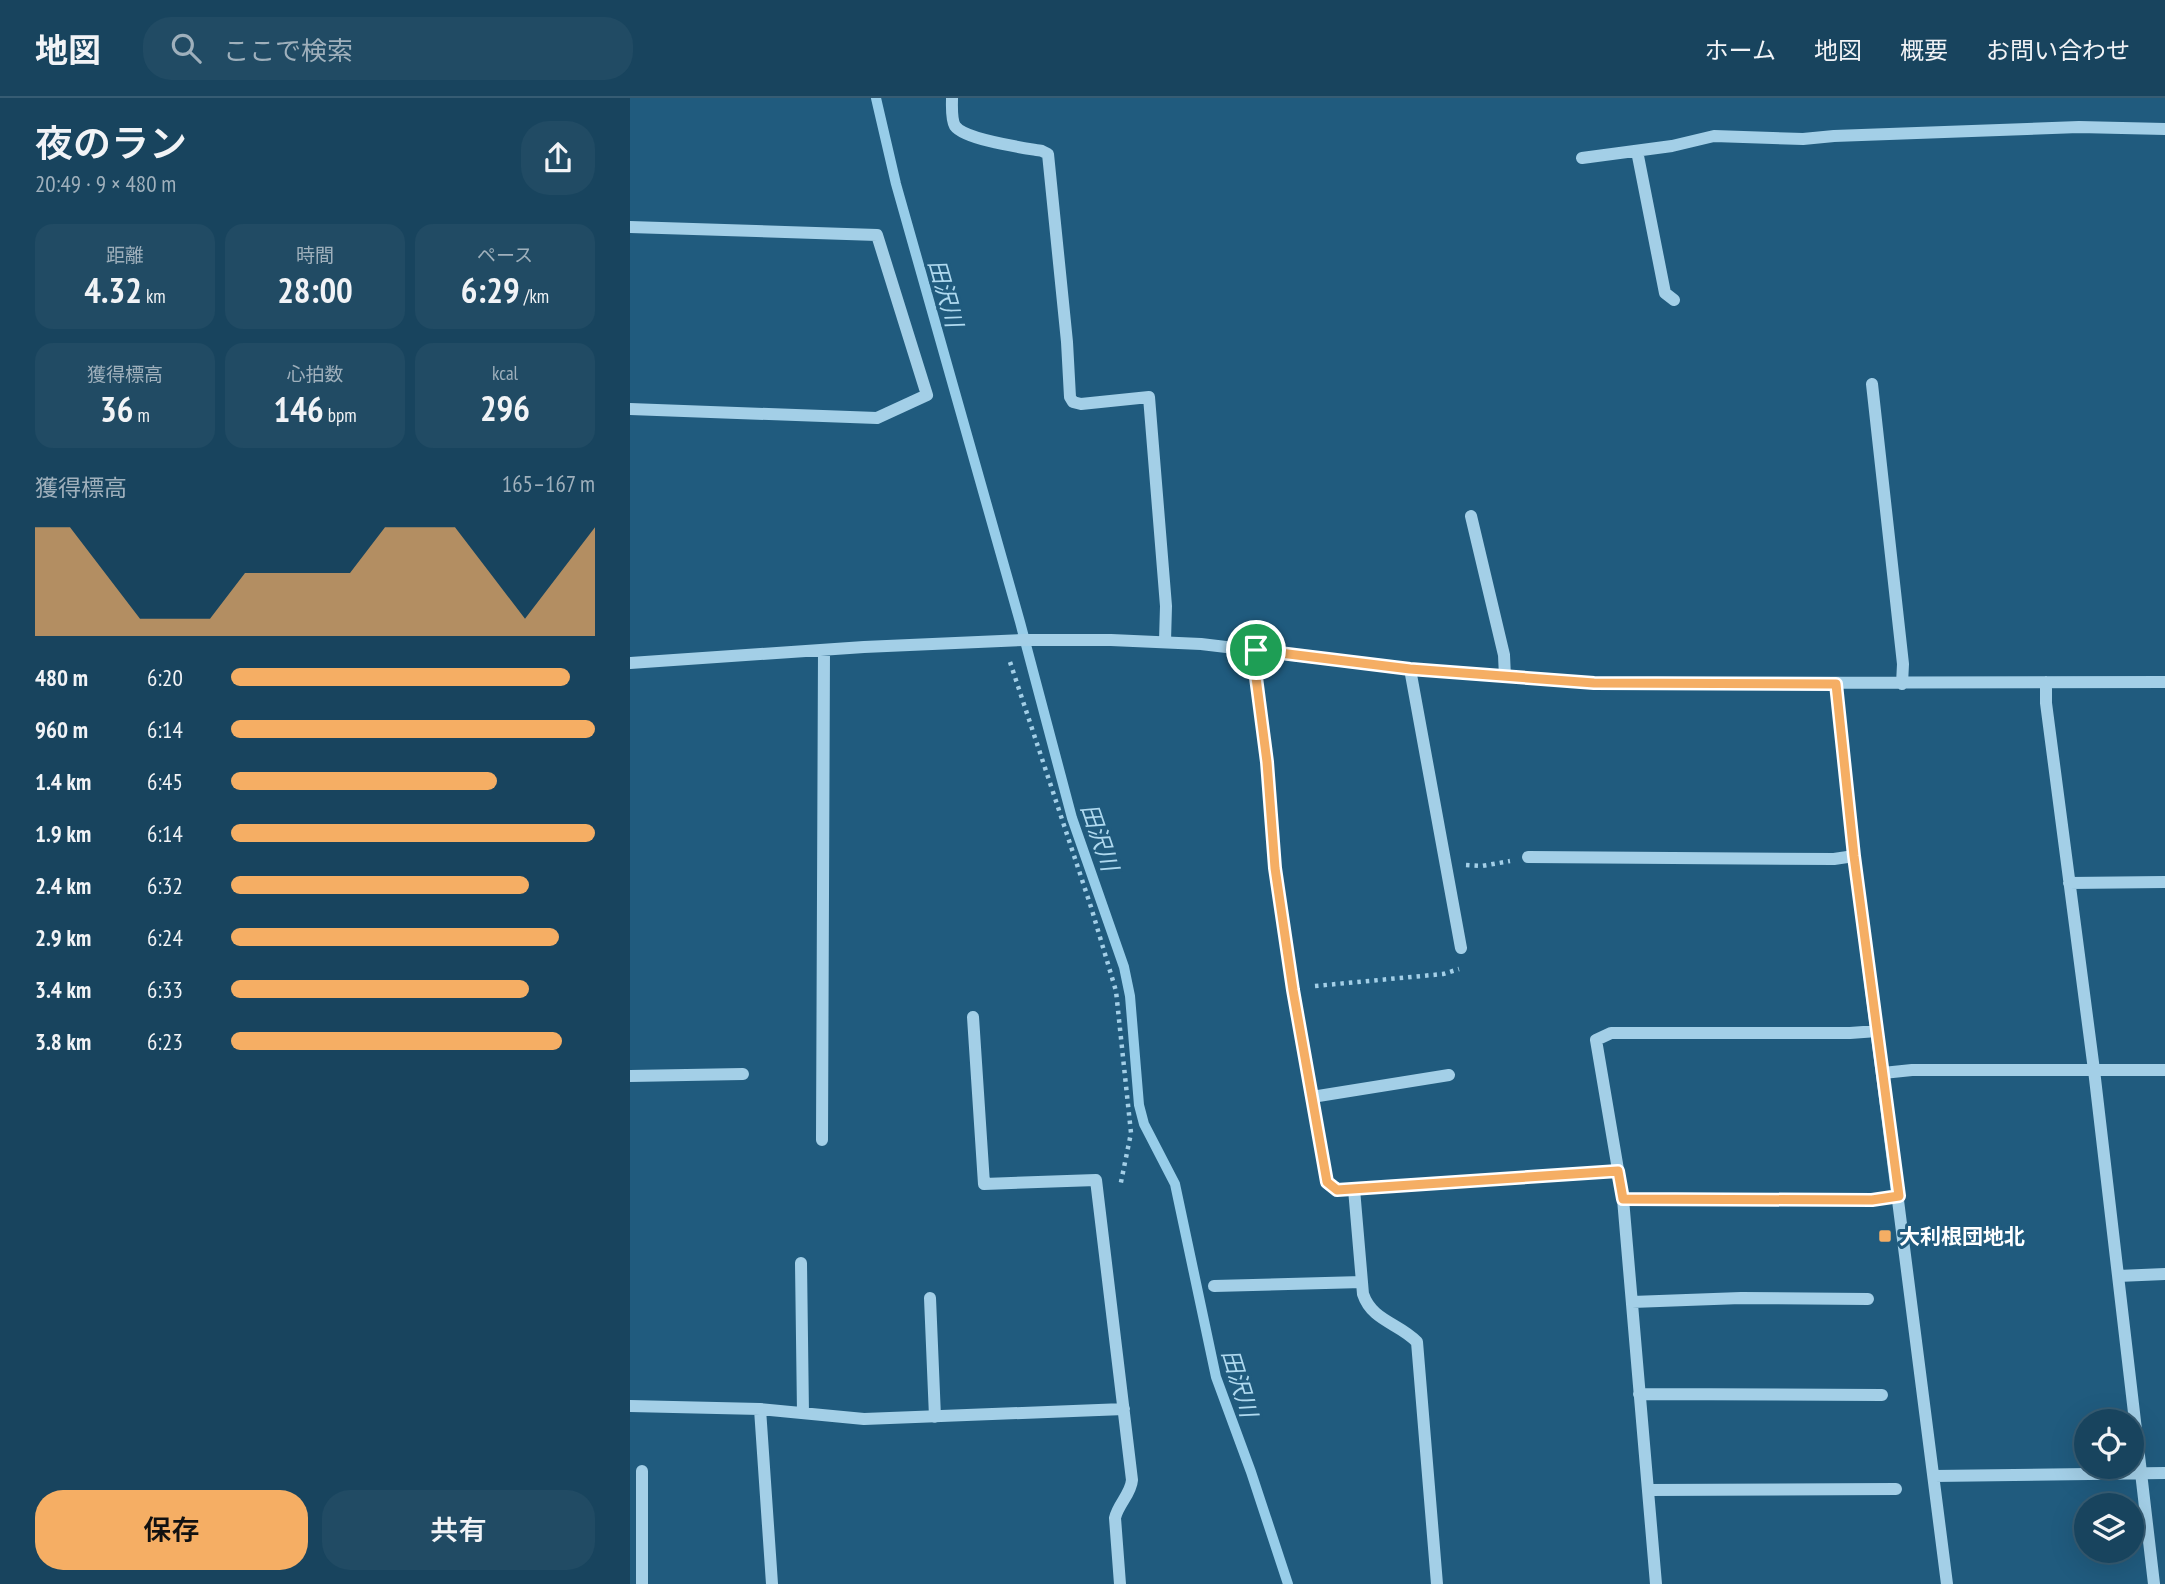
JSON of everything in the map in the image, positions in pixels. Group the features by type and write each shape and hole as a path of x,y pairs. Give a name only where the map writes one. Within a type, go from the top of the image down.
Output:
{"street":[{"path":"952,98 953,123 959,130 979,138 1042,150 1048,154 1070,397 1073,402 1081,404 1149,397 1166,606 1165,641"},
{"path":"1583,158 1672,146 1714,136 1803,139 2079,127 2165,129"},
{"path":"1637,151 1665,293 1674,300"},
{"path":"630,228 877,235 927,395 877,418 630,409"},
{"path":"1872,384 1903,664 1902,684"},
{"path":"1471,516 1504,655 1505,677"},
{"path":"630,663 1003,642 1165,641 1410,669 1594,683 2165,682"},
{"path":"822,1140 824,650"},
{"path":"1256,650 1254,662 1267,762 1275,868 1293,990 1327,1182 1337,1190 1618,1171"},
{"path":"1410,669 1461,948"},
{"path":"2046,682 2046,704 2135,1409"},
{"path":"1836,684 1854,856 1947,1584"},
{"path":"1528,857 1834,859 1854,856"},
{"path":"2069,883 2165,882"},
{"path":"973,1017 984,1184 1096,1181 1132,1480 1132,1486 1117,1509 1115,1518 1120,1584"},
{"path":"1656,1584 1623,1199 1596,1040 1611,1033 1877,1031"},
{"path":"1883,1073 1912,1070 2165,1070"},
{"path":"630,1076 743,1074"},
{"path":"1312,1097 1449,1074"},
{"path":"1354,1189 1362,1282 1367,1305 1379,1318 1402,1328 1417,1342 1437,1584"},
{"path":"1623,1199 1872,1200 1899,1196"},
{"path":"801,1263 803,1413"},
{"path":"2118,1276 2165,1274"},
{"path":"1214,1286 1362,1282"},
{"path":"930,1298 936,1417"},
{"path":"1632,1302 1741,1298 1868,1299"},
{"path":"1639,1394 1882,1395"},
{"path":"630,1406 760,1409 864,1419 1124,1409"},
{"path":"760,1409 772,1584"},
{"path":"642,1471 642,1584"},
{"path":"2144,1473 2165,1473"},
{"path":"1934,1476 2074,1474"},
{"path":"2144,1479 2154,1584"},
{"path":"1648,1489 1896,1489"}],"path":[{"path":"1003,642 1116,991 1131,1133 1121,1185 1115,1196 1100,1200"},
{"path":"1446,862 1482,866 1528,857"},
{"path":"1293,990 1443,974 1459,969 1462,961 1461,948"}],"waterway":[{"name":"田沢川","path":"876,98 896,184 1020,622 1072,818 1124,967 1130,996 1139,1105 1144,1124 1175,1184 1216,1377 1288,1584"}],"place":[{"name":"大利根団地北","path":"1885,1236"}],"route":[{"path":"1256,650 1410,669 1594,683 1836,684 1854,856 1899,1196 1872,1200 1623,1199 1618,1171 1337,1190 1331,1187 1327,1182 1293,990 1275,868 1267,762 1254,662 1256,650"}]}
